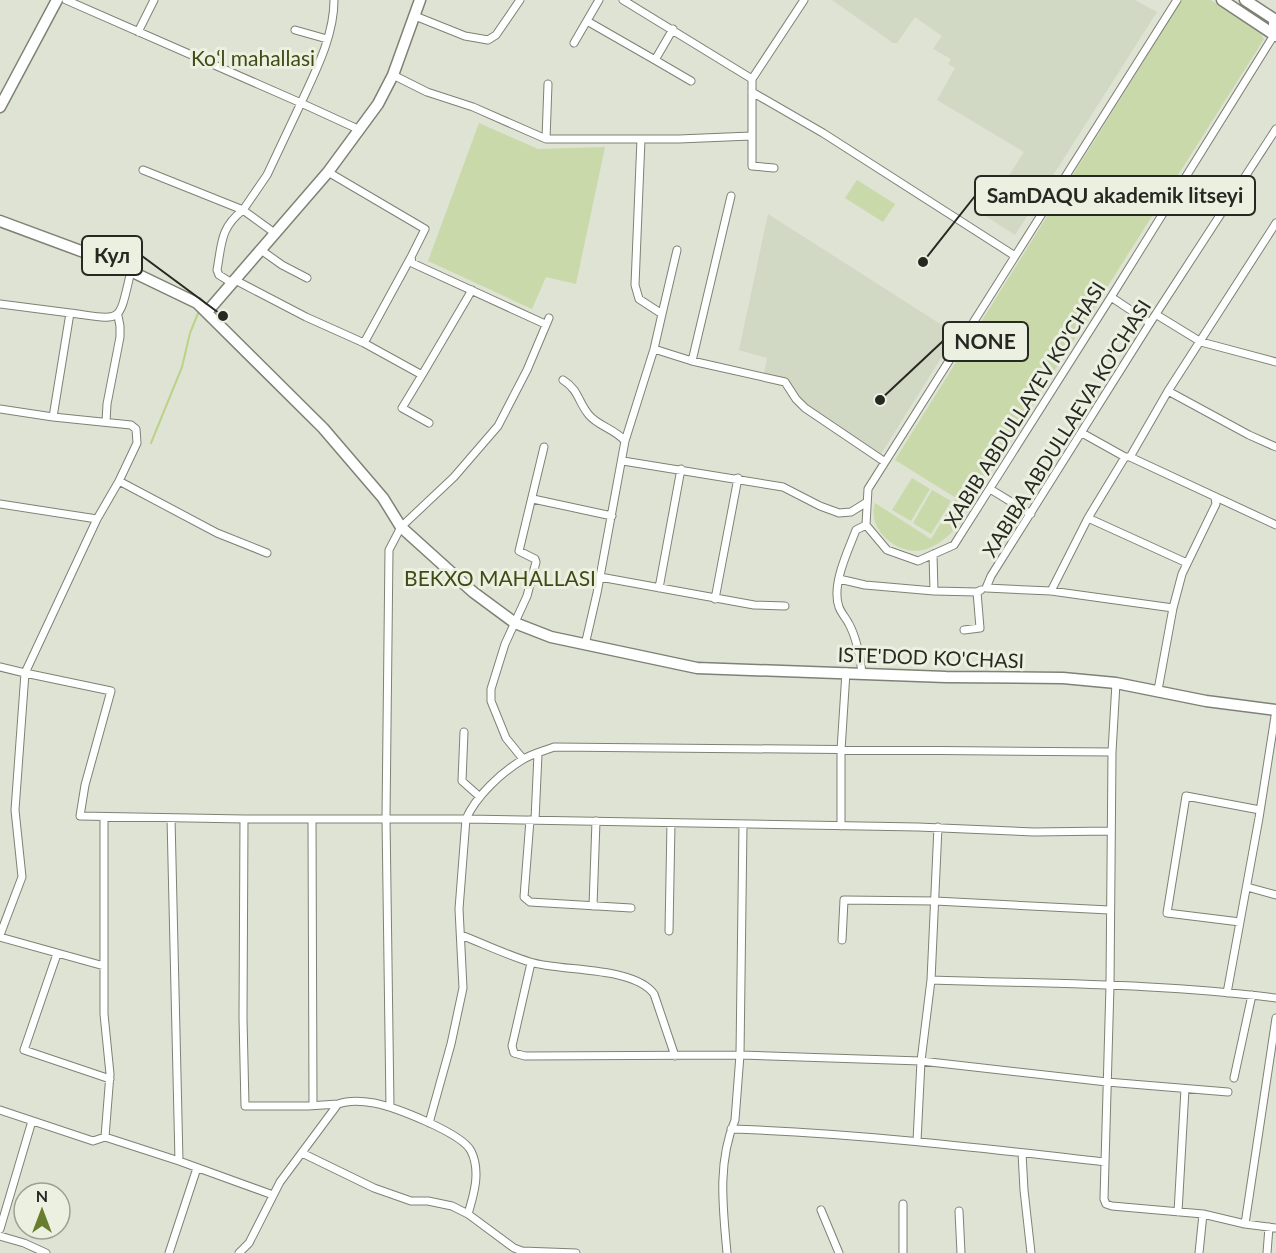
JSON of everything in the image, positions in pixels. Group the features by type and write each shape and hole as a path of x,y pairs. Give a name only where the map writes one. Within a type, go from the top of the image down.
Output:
{"street":[{"path":"0,107 57,0"},
{"path":"66,0 360,130"},
{"path":"138,32 153,0"},
{"path":"334,0 322,57 267,175 243,210 229,221 222,240 219,275 364,343 422,375"},
{"path":"415,16 465,36 488,40 496,35 520,0"},
{"path":"574,43 599,0"},
{"path":"623,0 752,79"},
{"path":"774,168 752,166 752,79 804,0"},
{"path":"862,673 860,651 850,626 838,607 838,579 856,530 866,525 868,489 1177,0"},
{"path":"1222,0 1275,36"},
{"path":"1245,0 1274,19 1275,36"},
{"path":"207,312 328,172 378,104 393,75 415,16 416,1"},
{"path":"587,21 691,81"},
{"path":"655,60 673,29"},
{"path":"295,30 327,39"},
{"name":"XABIB ABDULLAYEV KO'CHASI","path":"866,525 887,550 918,561 954,545 1275,36"},
{"path":"393,75 427,92 473,107 546,139 751,136"},
{"path":"546,139 548,84"},
{"path":"752,92 823,133 1015,256"},
{"name":"XABIBA ABDULLAEVA KO'CHASI","path":"1173,608 1051,591 986,588 991,576 1150,323 1276,129"},
{"path":"641,139 635,285 639,298 662,314"},
{"path":"142,170 243,210 276,234"},
{"path":"328,172 425,229 364,343"},
{"path":"692,361 731,196"},
{"name":"ISTE'DOD KO'CHASI","path":"0,221 116,264 196,303 323,428 383,498 401,527 473,592 515,623 551,637 697,668 1063,678 1116,683 1206,701 1276,710"},
{"path":"1051,591 1088,518 1276,223"},
{"path":"261,250 282,265 307,278"},
{"path":"585,645 623,461 625,441 654,349 678,250"},
{"path":"390,1107 386,818 389,550 401,527 454,477 498,426 527,370 547,321 412,263 411,257"},
{"path":"0,304 110,318 118,316 122,310 131,271"},
{"path":"429,423 402,408 472,290"},
{"path":"1112,297 1150,323"},
{"path":"53,417 70,312"},
{"path":"1157,315 1201,342 1276,362"},
{"path":"106,422 107,404 120,337 118,316"},
{"path":"654,349 692,361 785,382 805,408 885,462"},
{"path":"563,380 573,386 590,417 620,434 625,441"},
{"path":"1168,392 1276,447"},
{"path":"0,409 131,425 136,429 137,443 97,519 25,673 15,810 22,877 0,936 104,966"},
{"path":"1082,432 1127,457 1276,525"},
{"path":"523,759 506,738 491,701 491,689 505,644 527,596 536,562 535,558 519,551 544,447"},
{"path":"623,461 783,487 839,513 851,512 867,502"},
{"path":"659,588 681,469"},
{"path":"715,599 738,478"},
{"path":"119,481 217,533 267,554"},
{"path":"990,489 1031,514"},
{"path":"1158,690 1173,608 1182,574 1216,504 1215,497"},
{"path":"533,500 612,516"},
{"path":"0,504 97,519"},
{"path":"1088,518 1187,562"},
{"path":"933,555 934,591"},
{"path":"600,577 715,599 754,605 785,606"},
{"path":"838,579 865,585 934,591 977,592 986,588"},
{"path":"964,630 980,628 977,592"},
{"path":"0,668 111,691 85,785 80,816 466,819 1111,831"},
{"path":"841,826 841,750 846,672"},
{"path":"1116,683 1112,752 1110,985 1104,1199 1106,1204 1112,1206 1203,1214 1273,1228 1267,1253"},
{"path":"1227,993 1276,710"},
{"path":"464,732 462,781 480,797"},
{"path":"429,1123 451,1044 463,988 459,909 466,819 472,805 497,780 523,759 554,747 1112,752"},
{"path":"538,754 524,897 530,902 631,908"},
{"path":"1240,922 1167,913 1186,796 1260,810"},
{"path":"104,817 105,1014 110,1079 105,1137"},
{"path":"171,818 179,1161"},
{"path":"244,819 245,1106 338,1104 346,1101 374,1103 429,1123 464,1141 471,1150 476,1172 476,1185 468,1214"},
{"path":"312,819 313,1105"},
{"path":"593,906 596,821"},
{"path":"669,931 671,824"},
{"path":"727,1253 722,1195 723,1174 735,1120 740,1055 743,824"},
{"path":"917,1142 921,1061 931,980 938,827"},
{"path":"1247,887 1276,894"},
{"path":"842,940 844,900 935,901 1109,910"},
{"path":"461,935 531,963 617,975 650,989 654,994 675,1056"},
{"path":"57,954 24,1050 110,1079"},
{"path":"531,963 512,1046 514,1053 535,1057 740,1055 921,1061 1107,1082 1228,1092"},
{"path":"931,980 1110,985 1276,998"},
{"path":"1234,1078 1252,995"},
{"path":"1245,1224 1276,1018"},
{"path":"1178,1212 1185,1089"},
{"path":"239,1253 249,1244 280,1182 338,1104"},
{"path":"0,1110 93,1141 105,1137 273,1195"},
{"path":"0,1229 32,1121"},
{"path":"731,1130 790,1131 1105,1162"},
{"path":"302,1153 383,1191 411,1201 428,1201 452,1206 468,1214 514,1248 522,1251 576,1253"},
{"path":"1022,1153 1031,1253"},
{"path":"169,1253 197,1168"},
{"path":"903,1204 903,1253"},
{"path":"821,1210 839,1253"},
{"path":"959,1211 961,1253"},
{"path":"1199,1253 1203,1214"},
{"path":"0,1236 46,1253"}],"shaded area":[{"path":"832,0 1135,0 1157,12 1015,235 984,215 1024,152 937,100 955,68 948,64 951,59 933,49 942,36 915,17 897,43 893,43"},
{"path":"768,214 956,334 881,454 807,405 798,397 788,379 764,373 767,358 739,350"}],"green space":[{"path":"1182,0 1211,0 1261,34 1264,39 953,531 941,542 915,551 906,550 890,542 878,528 873,512 875,503 931,539 956,498 895,460"},
{"path":"479,123 538,149 605,147 576,284 546,277 532,309 428,261"},
{"path":"857,180 895,204 883,222 845,198"},
{"path":"912,478 930,489 911,521 892,510"},
{"path":"932,490 951,501 931,534 913,523"}],"waterway":[{"path":"151,443 182,367 190,333 199,311"}],"place":[{"name":"SamDAQU akademik litseyi","path":"923,262"},
{"name":"Кул","path":"223,316"},
{"name":"NONE","path":"880,400"}],"district":[{"name":"Koʻl mahallasi","path":"253,57"},
{"name":"BEKXO MAHALLASI","path":"500,577"}]}
